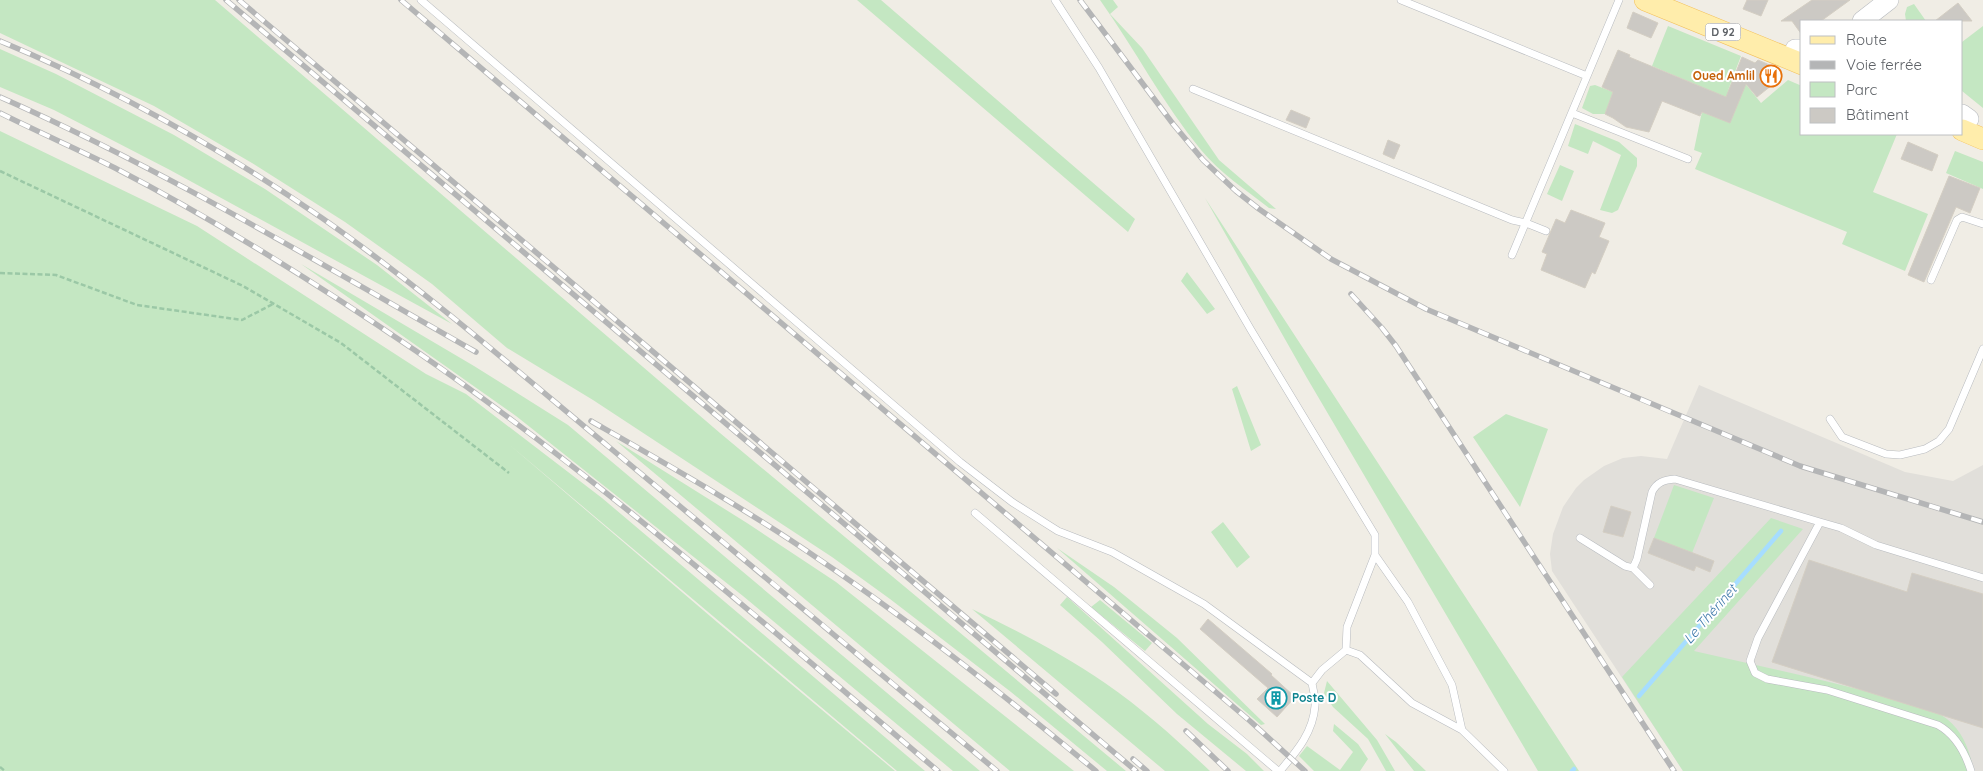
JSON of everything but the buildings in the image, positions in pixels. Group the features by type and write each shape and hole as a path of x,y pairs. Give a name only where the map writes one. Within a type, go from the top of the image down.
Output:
{"main road":[{"name":"D 92","path":"1645,0 1800,53"},
{"name":"D 92","path":"1677,0 1800,53"},
{"path":"1967,121 1983,139"}],"street":[{"path":"1864,20 1888,10"}],"lane":[{"path":"421,0 960,462 1012,502 1058,531 1112,552 1204,604 1312,683"},
{"path":"975,513 1279,771 1303,743 1310,729 1315,706 1312,683 1322,670 1346,650 1347,627 1375,555 1375,535 1251,330 1099,68 1055,0"},
{"path":"1401,0 1587,76"},
{"path":"1512,256 1618,0"},
{"path":"1193,89 1512,220 1546,231"},
{"path":"1572,113 1688,159"},
{"path":"1931,280 1957,220 1962,217 1983,224"},
{"path":"1830,419 1842,437 1886,454 1900,456 1925,449 1939,441 1949,429 1983,350"},
{"path":"1633,568 1637,559 1652,492 1660,482 1675,479 1841,528 1876,545 1983,578"},
{"path":"1820,522 1758,638 1750,661 1755,673 1767,679 1827,690 1938,726 1946,730 1958,743 1971,771"},
{"path":"1580,538 1625,566 1633,568 1650,585"},
{"path":"1375,555 1408,602 1452,685 1462,730"},
{"path":"1346,650 1360,656 1412,703 1462,730 1504,771"}],"path":[{"path":"0,172 243,286 341,343 509,474"},
{"path":"0,273 56,276 137,305 242,320 274,304"},
{"path":"0,767 5,771"}],"shaded area":[{"path":"1699,385 1905,472 1953,481 1983,465 1983,771 1683,771 1552,571 1550,554 1553,534 1563,507 1584,480 1604,466 1623,458 1641,456 1667,459"}],"green space":[{"path":"0,0 215,0 720,433 1126,771 1107,771 1011,692 832,557 593,400 507,348 432,284 345,222 252,163 154,106 0,33"},
{"path":"857,0 881,0 1135,219 1128,232"},
{"path":"1100,0 1113,0 1118,7 1110,14 1142,48 1219,160 1276,209 1269,208 1234,181 1201,150 1174,114"},
{"path":"1914,4 1925,20 1906,20 1907,7"},
{"path":"1668,26 1741,56 1727,93 1736,72 1761,103 1788,80 1800,85 1800,135 1897,135 1873,192 1928,214 1905,271 1842,244 1847,232 1695,169 1702,153 1694,150 1701,116 1711,91 1652,66"},
{"path":"1983,26 1983,108 1963,92 1963,41"},
{"path":"0,49 56,74 174,135 265,189 377,265 452,324 170,170 54,110 0,87"},
{"path":"1595,85 1613,92 1605,114 1593,114 1582,108 1590,86"},
{"path":"1575,124 1619,142 1637,158 1637,166 1618,210 1612,213 1600,210 1621,155 1593,141 1588,154 1568,146"},
{"path":"0,131 197,226 426,374 466,394 602,498 925,771 897,771 505,441 895,771 0,771"},
{"path":"1955,151 1983,162 1983,189 1946,173"},
{"path":"1560,165 1574,171 1562,201 1547,194"},
{"path":"1205,198 1579,771 1538,771 1307,378"},
{"path":"301,264 474,366 568,425 980,771 953,771 743,596 516,416"},
{"path":"1187,272 1215,309 1207,314 1181,281"},
{"path":"1237,386 1261,445 1251,451 1232,389"},
{"path":"1506,414 1548,429 1520,507 1473,437"},
{"path":"616,441 747,523 836,582 1074,771 1010,771"},
{"path":"1674,485 1714,498 1692,553 1654,538"},
{"path":"1771,518 1803,529 1694,651 1838,684 1918,705 1933,711 1947,719 1958,730 1968,749 1974,771 1683,771 1622,677"},
{"path":"1223,522 1250,557 1237,568 1211,532"},
{"path":"1057,548 1114,587 1177,638 1265,724 1261,725"},
{"path":"1067,597 1208,724 1247,754 1264,771 1246,771 1177,714 1102,642 1060,605"},
{"path":"1100,600 1152,643 1145,651 1091,607"},
{"path":"972,609 1040,643 1105,683 1146,714 1210,771 1165,771"},
{"path":"1327,681 1377,740 1395,771 1386,771 1368,739 1333,707 1324,693"},
{"path":"1334,724 1358,744 1368,759 1360,771 1314,771 1299,756 1307,746 1340,770 1353,752 1333,731"},
{"path":"1385,734 1396,742 1426,771 1414,771"}],"waterway":[{"name":"Le Thérinet","path":"1639,696 1781,531"}],"railway":[{"path":"226,0 1136,771"},
{"path":"239,0 1056,694"},
{"path":"401,0 1250,721 1305,771"},
{"path":"1080,0 1173,124 1203,160 1236,191 1259,209 1331,259 1426,309 1800,466 1983,522"},
{"path":"0,41 125,99 206,144 322,218 396,272 997,771"},
{"path":"0,97 61,125 182,186 476,352"},
{"path":"0,113 115,168 192,210 306,278 416,351 551,450 617,502 747,608 938,771"},
{"path":"1351,294 1396,346 1674,771"},
{"path":"591,421 735,505 856,585 960,662 1096,771"},
{"path":"1186,731 1228,771"},
{"path":"1133,759 1147,771"}],"place":[{"name":"Oued Amlil","path":"1771,76"},
{"name":"Poste D","path":"1276,698"}]}
